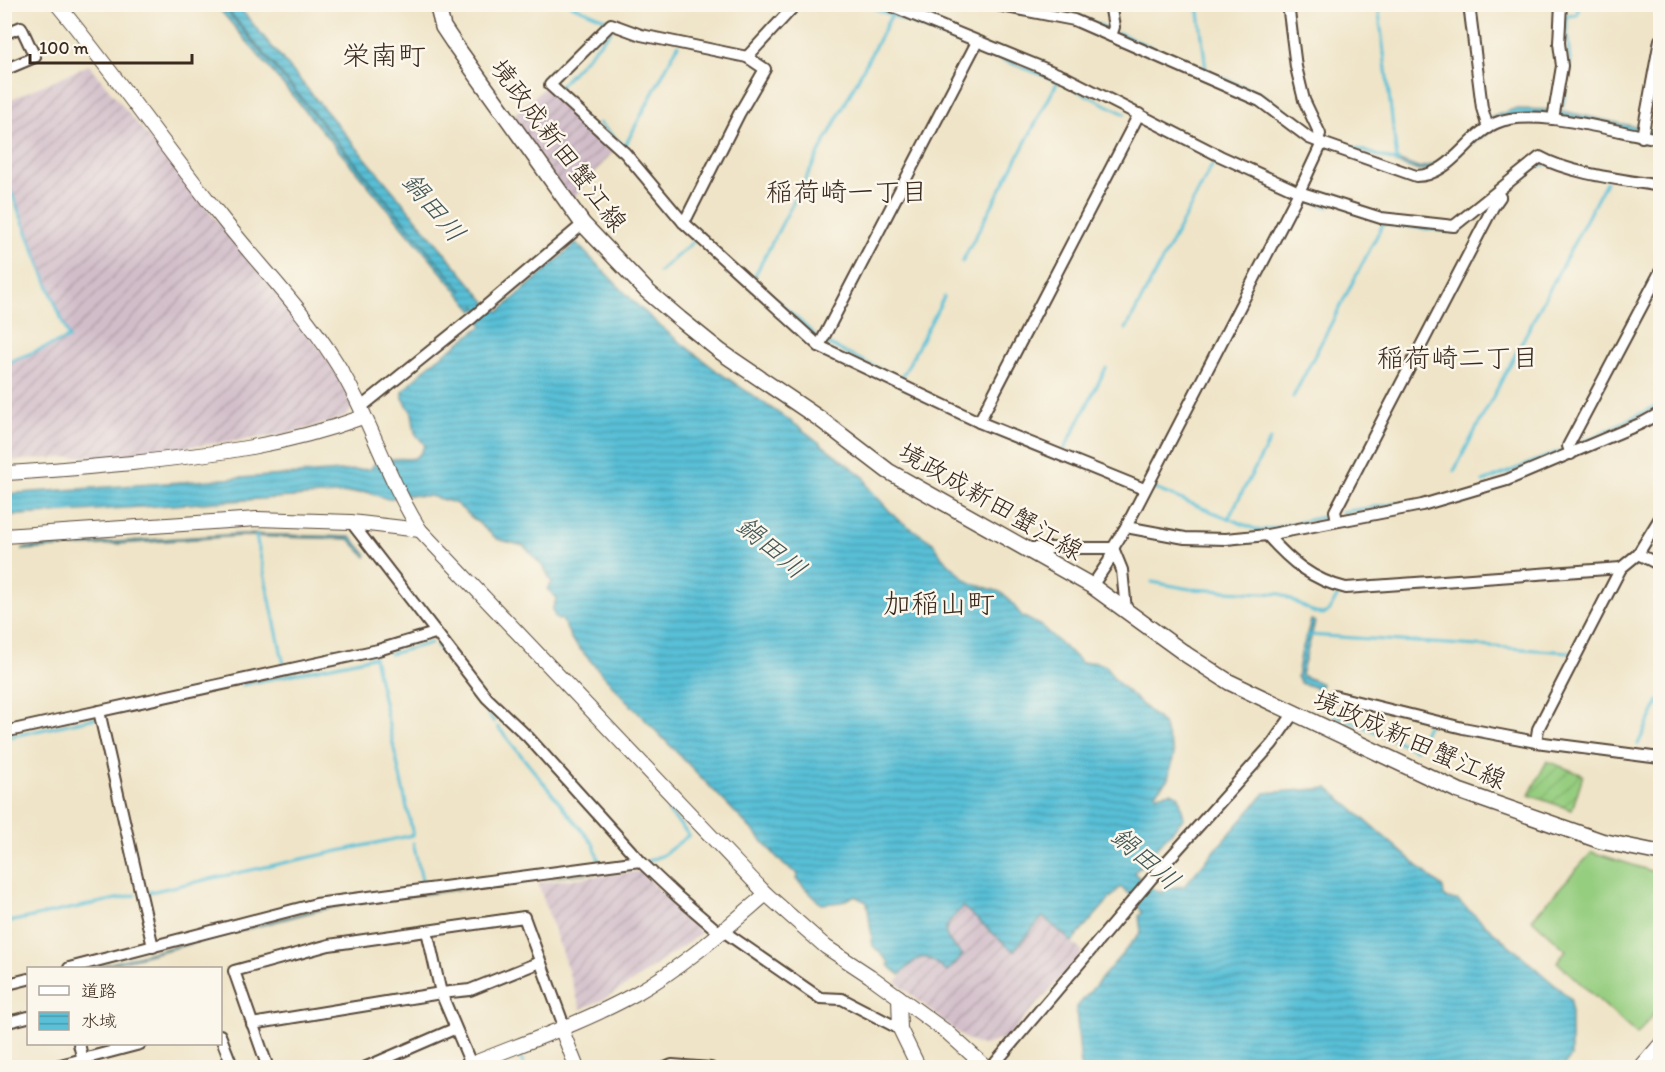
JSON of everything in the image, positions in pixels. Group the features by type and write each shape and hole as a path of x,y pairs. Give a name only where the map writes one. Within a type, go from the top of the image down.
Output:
{"main road":[{"name":"境政成新田蟹江線","path":"437,4 443,27 583,224 647,291 721,352 820,418 888,471 1092,586 1187,655 1229,682 1293,714 1459,791 1601,841 1660,854"}],"street":[{"path":"57,4 96,51 220,216 332,355 362,412 405,507 420,530 766,894 826,947 899,997 989,1068 1151,879 1272,744 1293,714"},
{"path":"747,57 796,4"},
{"path":"887,4 1065,77 1220,156 1299,192 1382,218 1454,226 1540,157 1550,162 1609,177 1660,186"},
{"path":"991,4 1074,20 1260,101 1309,138 1319,139 1416,176 1424,176 1440,169 1486,124 1517,118 1554,114 1643,133 1660,139"},
{"path":"1110,4 1114,27 1111,36"},
{"path":"1092,586 1109,561 1113,548 1299,192 1319,139 1304,100 1296,67 1288,4"},
{"path":"1469,4 1486,124"},
{"path":"1554,114 1562,66 1559,43 1561,4"},
{"path":"683,222 765,69 747,57 641,35 611,24 550,85 625,153 683,222 819,346 979,422 1144,489"},
{"path":"4,34 21,27 35,57 4,70"},
{"path":"1643,133 1660,40"},
{"path":"819,346 977,42"},
{"path":"979,422 1139,114"},
{"path":"1337,521 1335,511 1500,197 1497,193"},
{"path":"4,473 53,471 248,449 325,431 362,412 583,224"},
{"path":"1571,454 1568,446 1660,272"},
{"path":"1126,527 1185,538 1226,539 1267,535 1422,505 1507,480 1571,454 1660,413"},
{"path":"1536,742 1538,729 1621,568 1638,554 1660,518"},
{"path":"4,536 257,519 351,522 420,530"},
{"path":"351,522 487,699 528,737 640,861 677,896 721,932 820,998 842,999 900,1029"},
{"path":"1267,535 1287,558 1300,567 1328,584 1346,588 1621,568"},
{"path":"1025,548 1113,548"},
{"path":"1113,548 1122,570 1126,610"},
{"path":"1638,554 1660,565"},
{"path":"4,732 378,650 435,633"},
{"path":"1334,696 1463,728 1536,742 1660,758"},
{"path":"99,711 153,947"},
{"path":"77,967 316,904 640,861"},
{"path":"427,931 441,993 466,1066 609,1008 638,992 721,932 766,894"},
{"path":"268,1068 234,971 329,945 524,917 577,1068"},
{"path":"252,1024 470,990 540,962"},
{"path":"4,985 27,979"},
{"path":"899,997 900,1029 919,1068"},
{"path":"4,1023 27,1017"},
{"path":"364,1068 454,1029"},
{"path":"222,1040 233,1068"},
{"path":"79,1045 84,1063"},
{"path":"49,1068 84,1063 137,1045"},
{"path":"1640,1068 1660,1045"},
{"path":"665,1068 672,1065 711,1068"}],"shaded area":[{"path":"89,65 330,361 351,404 351,410 346,416 282,435 129,454 5,461 5,364 69,338 5,175 5,102"},
{"path":"545,87 615,149 571,202 511,118"},
{"path":"641,871 701,933 632,982 604,999 581,1009 538,883"},
{"path":"963,907 1013,950 1043,917 1083,952 1007,1038 984,1045 964,1038 896,982 916,959 926,957 932,958 947,972 962,955 948,942 946,927"}],"green space":[{"path":"1547,761 1583,775 1572,810 1529,795"},
{"path":"1592,852 1651,871 1660,879 1660,1005 1637,1035 1557,962 1566,950 1532,919"}],"water":[{"name":"鍋田川","path":"216,5 222,5 463,292 224,5 237,5 492,309 495,307 499,312 576,243 666,331 717,371 799,427 865,478 867,486 896,518 933,543 942,557 964,578 971,583 1006,596 1022,616 1041,626 1082,663 1095,662 1106,666 1115,680 1163,724 1174,754 1168,779 1155,793 1156,795 1171,792 1179,796 1184,818 1134,873 1154,890 1162,893 1167,888 1184,886 1265,793 1328,788 1443,888 1447,899 1457,900 1571,999 1571,1057 1562,1068 1081,1067 1076,1008 1141,932 1139,916 1142,913 1133,897 1120,887 1072,942 1043,917 1013,951 963,907 950,921 946,931 950,941 963,955 947,972 927,958 922,958 900,975 888,965 889,962 873,946 867,902 854,896 841,902 821,904 796,879 798,874 784,865 623,697 572,640 562,619 558,620 553,612 557,598 547,589 552,583 545,569 524,546 497,539 455,503 430,496 406,495 388,499 367,492 5,516 5,494 371,469 373,465 387,460 415,458 425,445 415,433 412,413 403,398 403,391 428,366 483,325 480,321 484,316 475,305 477,309 474,311"},
{"path":"1514,109 1558,110 1660,132 1660,136 1515,115 1436,167 1419,171 1396,163 1397,160 1418,168 1435,164 1484,120"},
{"path":"241,534 351,537 367,555 366,557 349,539 242,536 23,550 23,548"},
{"path":"1311,620 1315,622 1301,675 1322,684 1320,689 1301,683 1297,677"},
{"path":"603,871 355,903 95,967 316,909 355,902"}],"waterway":[{"path":"569,4 605,19"},
{"path":"865,4 969,47"},
{"path":"1198,4 1206,70"},
{"path":"1378,4 1399,162"},
{"path":"1563,106 1570,62 1566,16 1577,15 1579,4"},
{"path":"753,279 891,16"},
{"path":"1077,16 1108,29"},
{"path":"636,28 653,32"},
{"path":"560,89 558,88 611,31"},
{"path":"1118,33 1263,95 1316,134"},
{"path":"625,146 678,45"},
{"path":"978,50 1058,81 1125,114"},
{"path":"962,262 1058,81"},
{"path":"599,123 629,151"},
{"path":"1161,132 1256,178"},
{"path":"1330,140 1398,162"},
{"path":"1126,329 1215,160"},
{"path":"1506,192 1538,165 1545,165"},
{"path":"4,174 69,338 4,364"},
{"path":"1454,471 1606,182"},
{"path":"1267,184 1287,192"},
{"path":"1307,200 1329,207"},
{"path":"1384,224 1456,232 1486,207"},
{"path":"1293,397 1383,224"},
{"path":"659,272 695,240"},
{"path":"901,379 944,297"},
{"path":"776,299 819,339"},
{"path":"828,344 904,381"},
{"path":"1063,452 1106,368"},
{"path":"1579,444 1660,404"},
{"path":"1228,519 1270,440"},
{"path":"1483,482 1561,451"},
{"path":"1150,487 1260,531 1327,516"},
{"path":"1342,512 1408,502"},
{"path":"256,536 284,665"},
{"path":"1152,582 1190,589 1281,594 1315,613 1323,614 1329,611 1339,593"},
{"path":"1309,635 1570,652"},
{"path":"390,654 431,643"},
{"path":"437,646 459,674"},
{"path":"145,893 413,835 374,657 242,685"},
{"path":"467,684 482,705"},
{"path":"1638,744 1660,699"},
{"path":"1332,713 1416,749 1428,723"},
{"path":"488,714 494,722"},
{"path":"4,738 96,718"},
{"path":"498,727 594,845 599,861"},
{"path":"648,861 663,855 689,835 668,811"},
{"path":"413,843 423,884"},
{"path":"4,923 135,895"},
{"path":"519,1053 525,1068"}],"district":[{"name":"栄南町","path":"384,55"},
{"name":"稲荷崎一丁目","path":"847,191"},
{"name":"稲荷崎二丁目","path":"1458,357"},
{"name":"加稲山町","path":"939,603"}]}
